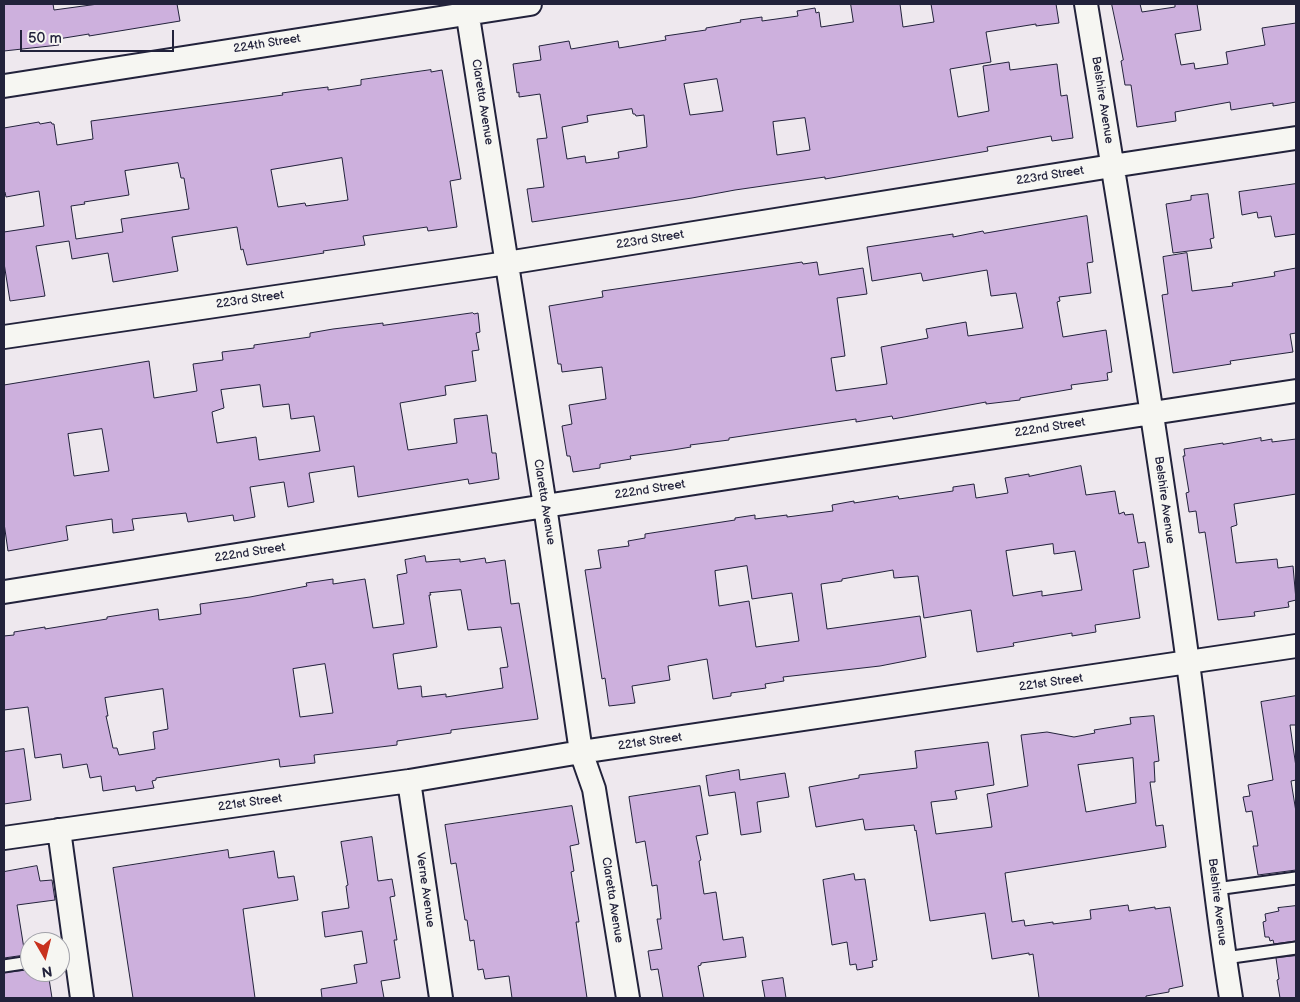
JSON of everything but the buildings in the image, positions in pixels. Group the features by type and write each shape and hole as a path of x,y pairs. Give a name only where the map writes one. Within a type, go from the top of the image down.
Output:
{"street":[{"name":"224th Street","path":"4,86 467,8 530,4"},
{"name":"Belshire Avenue","path":"1086,4 1151,413 1188,662 1231,998"},
{"name":"Claretta Avenue","path":"467,8 545,506 581,752 594,789 628,998"},
{"name":"223rd Street","path":"4,337 507,263 1296,138"},
{"name":"222nd Street","path":"4,592 1296,390"},
{"name":"221st Street","path":"4,838 409,781 581,752 1296,646"},
{"name":"Verne Avenue","path":"409,781 440,998"},
{"path":"59,830 66,932"},
{"path":"70,963 82,998"}],"lane":[{"path":"1216,889 1296,878"},
{"path":"1225,958 1296,948"},
{"path":"4,966 20,964"}]}
